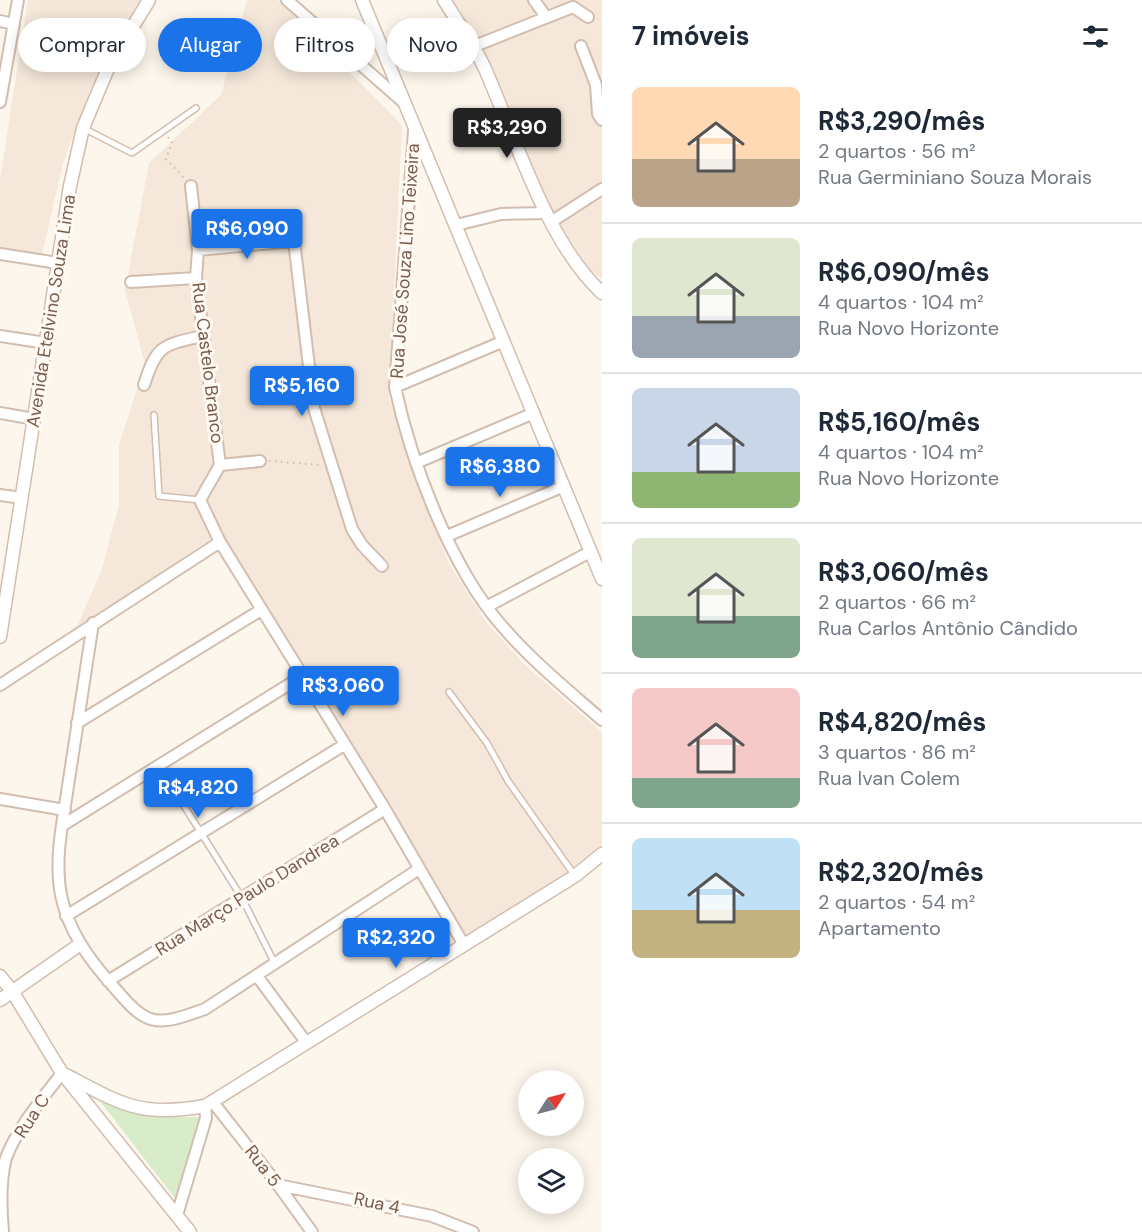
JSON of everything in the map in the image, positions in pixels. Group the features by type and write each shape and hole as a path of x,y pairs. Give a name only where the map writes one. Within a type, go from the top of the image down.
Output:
{"street":[{"path":"0,102 18,0"},
{"name":"Avenida Etelvino Souza Lima","path":"0,637 5,572 22,498 70,186 83,128 109,66 149,0"},
{"path":"287,0 402,101"},
{"path":"362,0 602,579"},
{"path":"444,0 455,18"},
{"path":"534,0 546,17"},
{"path":"479,44 573,7 588,17"},
{"path":"0,21 14,24"},
{"path":"581,46 596,85 598,114 602,120"},
{"path":"479,59 549,218 585,278 602,292"},
{"name":"Rua José Souza Lino Teixeira","path":"414,130 395,387 403,424 416,463 465,572 501,625 532,658 602,720"},
{"name":"Rua Castelo Branco","path":"191,186 198,250 196,278 220,465 200,500"},
{"path":"456,225 501,214 549,218 602,189"},
{"path":"198,250 294,241 314,408 352,529 362,545 382,566"},
{"path":"0,254 58,263"},
{"path":"131,282 196,278"},
{"path":"0,336 46,343"},
{"path":"144,385 152,359 165,345 203,336"},
{"path":"395,387 504,341"},
{"path":"0,413 34,418"},
{"path":"416,463 534,413"},
{"path":"220,465 260,461"},
{"path":"447,536 564,486"},
{"path":"0,495 22,498"},
{"path":"200,500 220,542 301,677 385,809 464,945"},
{"path":"0,685 220,542"},
{"path":"488,606 590,552"},
{"path":"78,723 261,610"},
{"path":"93,623 58,865 60,893 66,916 79,945 138,1015 151,1020 168,1022 205,1009 419,869"},
{"path":"63,825 301,677"},
{"path":"66,916 344,745"},
{"path":"0,799 65,810"},
{"name":"Rua Março Paulo Dandrea","path":"108,981 385,809"},
{"path":"62,1073 121,1104 143,1110 172,1112 209,1104 575,876 602,854"},
{"path":"0,1000 79,945"},
{"path":"257,975 306,1042"},
{"path":"0,976 12,991 62,1073 190,1232"},
{"name":"Rua C","path":"3,1232 1,1201 6,1159 23,1128 62,1073"},
{"path":"177,1215 209,1104"},
{"name":"Rua 5","path":"209,1104 278,1185 312,1232"},
{"name":"Rua 4","path":"278,1185 432,1216 470,1231"}],"lane":[{"path":"83,128 132,153 196,108"},
{"path":"154,415 159,496 200,500"},
{"path":"449,692 487,743 508,781 575,876"},
{"path":"159,766 242,898 274,962"}],"path":[{"path":"163,131 172,142 166,159 191,186"},
{"path":"260,461 333,466"}],"shaded area":[{"path":"28,0 145,0 134,18 25,18"},
{"path":"247,0 278,0 296,18 274,18 274,72 349,72 402,125 389,398 448,562 486,622 526,666 602,732 602,852 462,947 212,538 76,629 102,569 119,504 119,445 145,364 125,290 149,163 221,95 227,72 262,72 262,18 242,18"},
{"path":"449,0 602,0 602,279 590,270 549,208 488,63 479,48 479,18 460,18"},
{"path":"18,64 18,72 101,72 91,88 63,163 42,255 0,250 0,179"}],"green space":[{"path":"100,1101 151,1115 204,1117 177,1201"}]}
